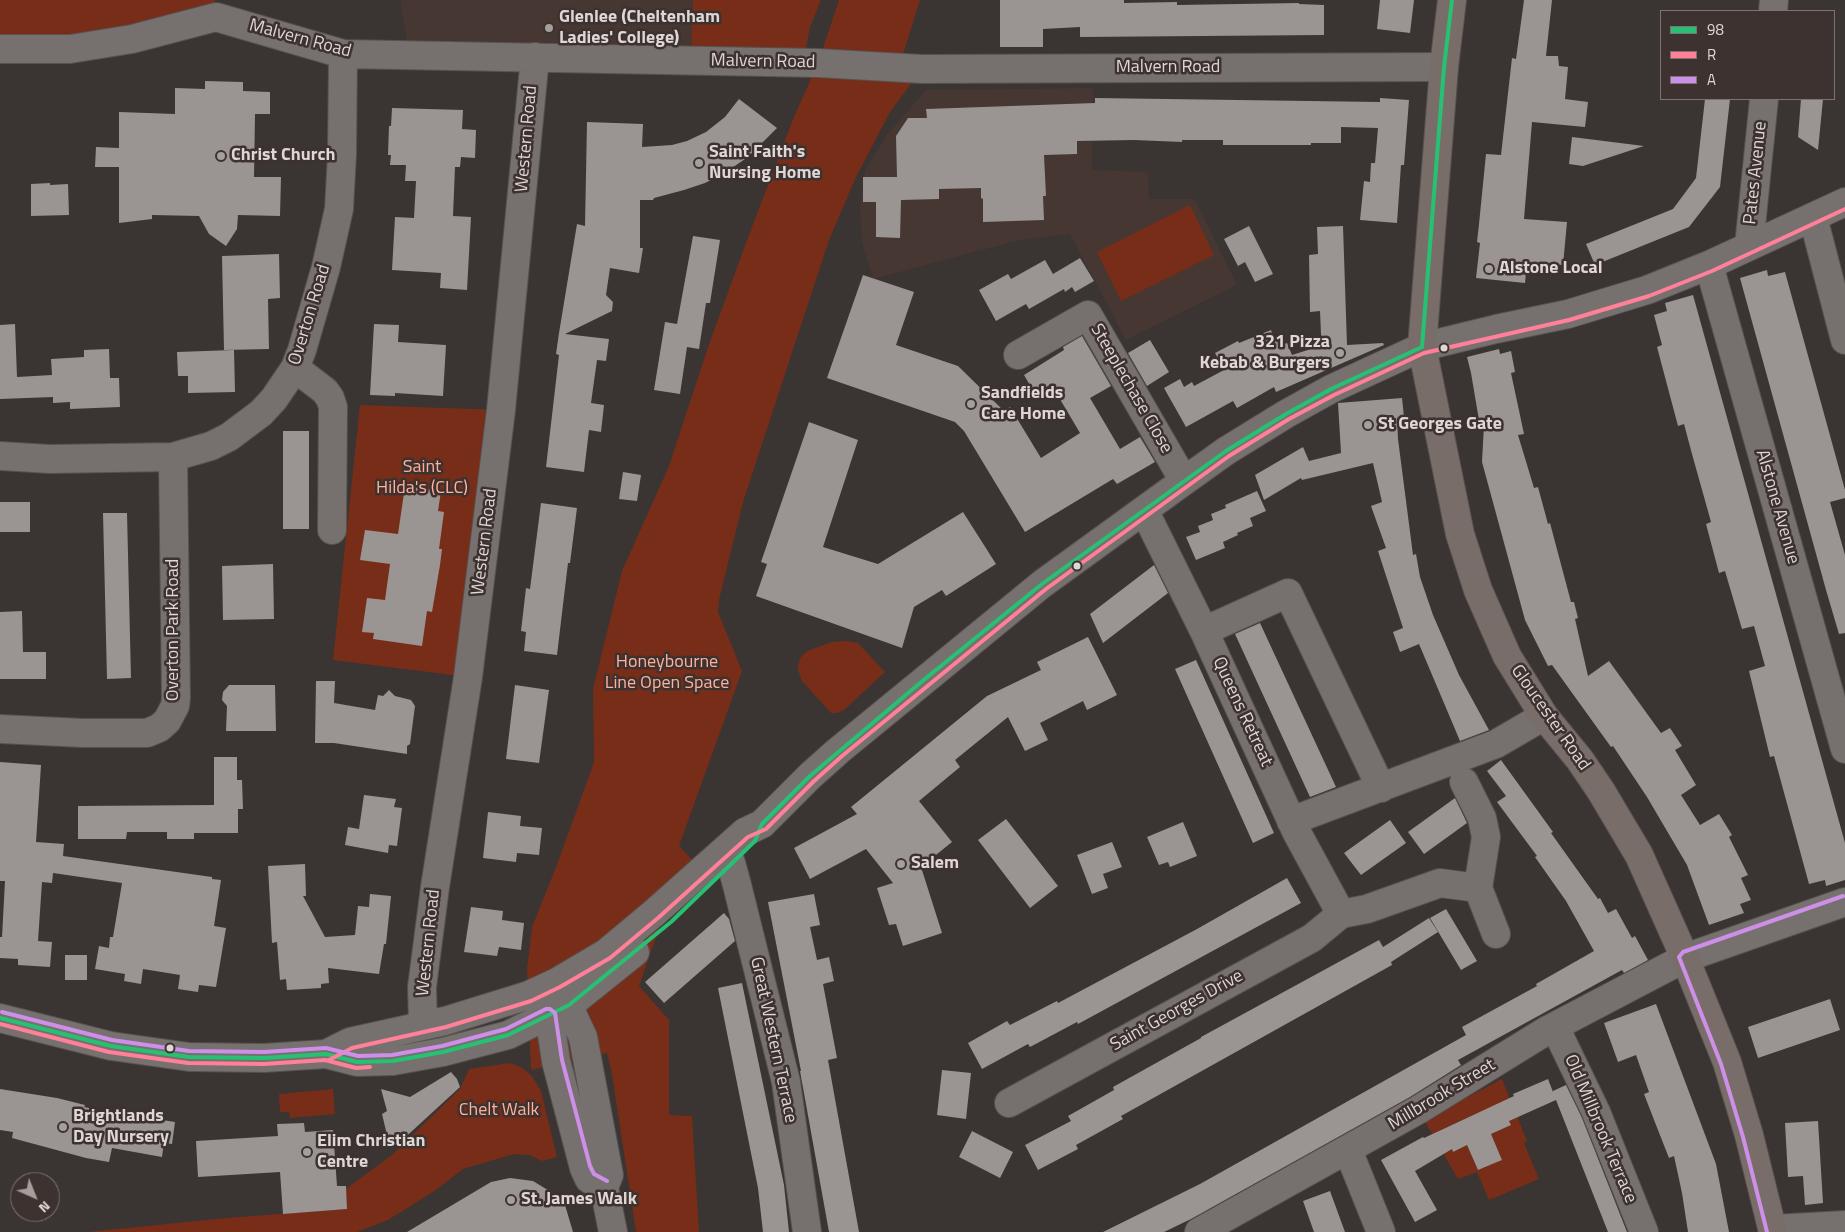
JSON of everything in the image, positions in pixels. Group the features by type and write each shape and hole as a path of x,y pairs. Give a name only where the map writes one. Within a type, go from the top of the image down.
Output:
{"main road":[{"name":"Gloucester Road","path":"1452,0 1444,67 1422,347 1453,505 1468,562 1503,648 1544,716 1580,760 1621,823 1639,855 1685,958 1727,1062 1749,1135 1773,1231"}],"street":[{"name":"Malvern Road","path":"0,49 70,49 132,40 216,9 343,54 848,65 922,69 1444,67"},
{"name":"Overton Road","path":"0,456 50,459 173,457 211,446 246,426 274,399 295,368 302,350 326,266 339,209 342,154 343,54"},
{"name":"Western Road","path":"434,1023 422,987 468,677 499,420 535,57"},
{"name":"Pates Avenue","path":"1749,246 1764,100"},
{"path":"0,1018 111,1046 189,1057 264,1058 326,1054 357,1062 394,1061 455,1049 508,1035 554,998 663,918 728,857 755,841 762,824 810,776 920,683 1042,584 1226,451 1331,389 1422,347 1578,311 1647,290 1709,265 1845,202"},
{"path":"1813,218 1845,340"},
{"name":"Alstone Avenue","path":"1709,265 1845,749"},
{"name":"Steeplechase Close","path":"1018,355 1088,315 1184,481"},
{"path":"295,368 325,391 333,407 332,530"},
{"name":"Overton Park Road","path":"0,729 83,733 148,733 159,728 167,721 172,713 176,698 173,457"},
{"name":"Queens Retreat","path":"1144,510 1204,631 1291,821 1341,914"},
{"path":"1204,631 1288,593 1381,788"},
{"path":"1291,821 1496,744 1544,716"},
{"path":"1464,782 1482,818 1486,837 1478,888 1496,934"},
{"name":"Great Western Terrace","path":"728,857 786,1082 807,1232"},
{"path":"1341,914 1368,909 1440,883 1478,888"},
{"name":"Millbrook Street","path":"1199,1232 1418,1110 1555,1027 1685,958 1845,902"},
{"name":"Saint Georges Drive","path":"1009,1103 1312,938 1341,914"},
{"path":"326,1054 350,1042 554,998"},
{"path":"554,998 583,1037 609,1175 604,1187 613,1232"},
{"name":"Old Millbrook Terrace","path":"1555,1027 1596,1112 1644,1232"},
{"path":"1348,1150 1382,1232"},
{"path":"1773,1231 1845,1225"}],"shaded area":[{"name":"Glenlee (Cheltenham Ladies' College)","path":"400,0 693,0 691,61 409,55"},
{"path":"1093,88 1092,170 1148,172 1149,199 1195,199 1237,285 1126,340 1070,234 1020,240 873,279 862,242 860,207 865,171 887,135 926,90"}],"green space":[{"path":"0,0 215,0 216,17 0,49"},
{"path":"693,0 821,0 810,27 803,63 691,61"},
{"name":"Honeybourne Line Open Space","path":"839,0 920,0 899,67 922,69 890,112 856,177 829,240 743,502 719,600 718,612 742,671 679,846 705,873 665,911 639,986 669,1020 669,1115 692,1116 699,1232 636,1232 612,1074 607,1053 531,1070 527,969 532,927 594,762 593,689 622,571 669,466 708,347 794,117 818,63"},
{"path":"1190,205 1214,255 1121,301 1097,252"},
{"name":"Saint Hilda's (CLC)","path":"360,405 501,410 468,677 333,660"},
{"path":"846,641 858,643 885,672 844,710 831,713 802,681 798,664 801,657 807,651 832,642"},
{"name":"Chelt Walk","path":"510,1063 521,1067 532,1076 541,1091 557,1157 542,1161 529,1155 514,1154 463,1169 436,1190 388,1220 357,1232 88,1232 226,1218 347,1209 346,1189 393,1154 460,1089 469,1069"},
{"path":"1502,1079 1527,1141 1524,1143 1539,1179 1489,1200 1477,1172 1458,1179 1424,1120","holes":["1501,1103 1511,1125 1491,1134 1502,1160 1478,1170 1467,1145 1453,1152 1442,1129"]},
{"path":"333,1089 335,1114 290,1118 289,1112 280,1112 279,1094"}],"building":[{"path":"1000,0 1124,0 1124,3 1177,2 1177,5 1299,3 1324,5 1324,35 1080,37 1080,27 1043,29 1043,47 1000,47"},
{"path":"1380,0 1414,0 1410,33 1377,29"},
{"path":"1524,0 1552,0 1546,56 1558,56 1559,66 1568,67 1565,99 1588,102 1585,127 1532,122 1524,219 1567,222 1563,265 1527,263 1525,283 1476,278 1480,243 1477,242 1486,154 1501,155 1512,58 1516,59"},
{"name":"Christ Church","path":"205,81 243,82 243,91 270,92 270,114 255,114 254,177 281,177 280,216 238,215 237,229 226,246 209,234 199,216 152,215 152,219 119,223 119,167 95,167 96,147 119,148 119,112 175,114 175,88 205,89"},
{"path":"1095,98 1380,102 1380,98 1409,100 1404,165 1401,165 1397,223 1360,220 1364,181 1370,182 1371,163 1375,163 1378,128 1341,127 1341,143 1311,143 1311,145 1223,145 1223,140 1182,140 1182,142 1134,140 1077,141 1077,154 1044,155 1046,196 1043,196 1044,220 983,222 981,188 939,189 939,199 901,200 900,238 876,237 876,202 863,202 863,177 897,177 896,136 908,118 927,118 926,109 1095,103"},
{"path":"739,99 777,128 748,157 726,172 705,183 684,190 654,198 653,200 640,200 640,248 643,248 639,273 610,268 606,295 613,302 612,311 565,334 609,339 606,361 597,360 591,403 604,405 601,432 589,430 584,472 546,467 559,355 556,354 559,333 577,224 585,226 587,122 643,124 642,147 672,145 687,141 706,132 725,117"},
{"path":"1705,100 1730,100 1720,187 1689,227 1595,265 1586,244 1673,209 1696,178"},
{"path":"1801,100 1823,100 1818,150 1798,137"},
{"path":"392,108 463,110 462,129 476,130 475,158 461,157 460,167 455,167 453,216 471,217 467,290 440,288 441,273 392,270 395,217 414,218 416,181 405,181 406,165 390,165 391,155 388,155 389,126 391,126"},
{"path":"1572,137 1644,146 1583,166 1569,164"},
{"path":"50,183 50,185 68,184 69,215 31,216 31,184"},
{"path":"1249,226 1273,274 1255,282 1245,262 1238,266 1224,239"},
{"path":"1343,226 1347,345 1383,343 1384,345 1276,392 1274,387 1237,408 1233,401 1186,427 1164,388 1180,379 1184,387 1192,382 1194,386 1224,370 1215,353 1238,341 1239,343 1271,330 1275,341 1282,339 1284,344 1287,343 1292,355 1321,348 1324,345 1321,334 1320,311 1310,312 1309,255 1318,254 1317,227"},
{"path":"693,236 720,240 710,303 706,303 699,349 687,347 680,394 654,390 665,322 677,324"},
{"path":"279,254 280,298 268,299 269,349 224,350 222,256"},
{"path":"1080,258 1094,281 1075,292 1072,287 1065,292 1064,289 1029,309 1026,304 996,321 979,290 1008,274 1011,279 1045,260 1053,274"},
{"path":"1767,270 1768,276 1785,272 1845,490 1845,498 1830,502 1845,555 1845,633 1839,634 1740,278"},
{"name":"Sandfields Care Home","path":"863,275 914,292 896,345 958,366 1004,411 1010,407 1041,458 1080,433 1051,384 1035,394 1024,375 1064,350 1063,347 1082,336 1111,386 1090,398 1120,449 1140,437 1155,462 1117,484 1113,479 1025,532 964,431 955,422 827,378"},
{"path":"1693,295 1845,843 1845,880 1826,886 1825,880 1809,884 1774,756 1770,757 1749,671 1765,666 1754,626 1742,629 1725,571 1719,573 1706,524 1711,522 1684,424 1678,426 1657,347 1662,345 1654,315 1667,311 1665,303"},
{"path":"15,324 17,377 52,375 51,359 84,357 84,350 109,349 110,378 119,378 120,407 70,409 70,402 53,403 53,397 0,399 0,325"},
{"path":"374,324 399,325 398,342 446,345 443,396 395,393 395,396 370,395"},
{"path":"1150,340 1169,372 1147,386 1128,353"},
{"path":"1499,349 1500,354 1511,351 1515,372 1511,373 1524,434 1518,435 1534,488 1538,487 1548,524 1550,523 1571,602 1574,602 1578,618 1575,619 1588,676 1609,661 1661,733 1670,728 1682,746 1675,750 1696,785 1681,795 1700,825 1719,814 1732,835 1729,837 1748,875 1741,878 1751,900 1740,904 1744,913 1709,925 1687,865 1647,797 1613,746 1611,747 1552,665 1548,666 1525,620 1482,462 1484,425 1480,426 1467,357"},
{"path":"234,350 235,392 188,393 188,376 178,376 177,352"},
{"path":"1402,398 1404,417 1397,418 1398,439 1413,555 1416,554 1420,577 1433,615 1459,675 1489,730 1460,741 1419,644 1400,652 1393,632 1403,628 1378,551 1386,548 1371,506 1382,502 1373,463 1302,480 1301,478 1264,500 1255,475 1303,447 1309,461 1341,453 1338,403"},
{"path":"809,422 858,440 823,547 878,564 963,512 996,564 946,596 942,590 914,607 902,648 756,596 767,564 761,562"},
{"path":"283,431 309,431 309,529 283,529"},
{"path":"623,472 641,475 637,501 619,499"},
{"path":"405,486 441,491 438,511 444,512 439,549 442,549 440,565 432,612 427,611 422,646 373,639 374,633 362,632 367,598 385,600 390,564 360,560 365,530 398,534"},
{"path":"1257,491 1266,511 1250,518 1253,526 1223,542 1225,548 1196,560 1186,537 1200,532 1198,526 1213,520 1211,514 1226,508 1225,505"},
{"path":"0,502 30,502 30,532 0,532"},
{"path":"541,503 577,508 570,563 568,563 557,655 524,651 526,632 521,631 526,588 530,589"},
{"path":"103,513 127,513 131,678 107,679"},
{"path":"273,564 274,619 223,620 222,566"},
{"path":"1154,565 1168,593 1103,643 1090,614"},
{"path":"22,611 23,652 46,652 46,679 0,679 0,612"},
{"path":"1260,623 1336,787 1310,797 1235,634"},
{"path":"1088,637 1117,695 1087,710 1083,701 1040,723 1048,740 1025,751 1008,717 955,760 960,767 919,801 952,842 921,867 942,933 903,946 896,924 889,925 877,888 893,883 866,849 810,879 794,848 857,814 851,807 987,696 1041,670 1037,662"},
{"path":"1196,660 1274,833 1253,843 1175,669"},
{"path":"316,681 335,681 334,703 375,710 378,695 383,696 389,690 395,696 411,700 415,706 407,754 334,743 315,743"},
{"path":"229,685 275,685 276,731 226,731 227,706 222,700 223,692"},
{"path":"515,685 549,690 539,763 506,759"},
{"path":"214,757 237,757 237,780 242,780 243,809 238,809 238,833 194,833 194,839 167,839 167,832 127,832 126,839 78,839 78,806 214,805"},
{"path":"1501,760 1598,899 1600,898 1608,913 1616,909 1632,938 1635,936 1648,960 1624,973 1622,970 1458,1060 1461,1065 1410,1097 1191,1219 1164,1232 1103,1232 1200,1184 1466,1035 1462,1027 1537,986 1536,984 1594,951 1566,901 1535,857 1537,856 1497,802 1506,796 1487,771"},
{"path":"0,762 41,765 36,842 64,844 63,856 212,877 212,879 221,880 214,926 226,928 216,987 199,985 198,992 178,989 180,975 143,969 141,984 124,981 125,974 95,969 99,946 109,948 110,937 113,937 122,883 53,873 52,883 42,882 38,941 52,942 50,967 18,965 18,959 0,958 5,881 0,881"},
{"path":"364,795 396,799 394,807 402,808 397,846 389,845 388,853 345,845 348,827 359,829"},
{"path":"1455,798 1467,823 1424,854 1408,832"},
{"path":"488,812 521,816 520,826 542,828 539,855 517,853 516,862 483,858"},
{"path":"1006,819 1058,886 1030,908 978,840"},
{"path":"1390,820 1406,843 1361,875 1344,853"},
{"path":"1183,822 1197,856 1170,867 1168,862 1159,865 1147,837"},
{"path":"1112,842 1122,867 1103,874 1108,888 1092,894 1077,855"},
{"path":"305,864 306,896 303,896 325,937 355,935 358,906 369,907 370,894 391,896 386,944 384,944 379,974 328,968 329,983 321,984 321,988 287,990 286,979 280,980 277,942 272,943 268,866"},
{"path":"1287,878 1301,903 1078,1024 1077,1022 1030,1047 1028,1044 982,1069 968,1043 1007,1021 1010,1025 1057,1001 1058,1003 1197,929"},
{"path":"814,894 820,925 810,927 817,960 829,957 834,981 823,984 837,1058 828,1060 859,1232 829,1232 801,1071 768,902"},
{"path":"471,907 503,911 502,920 524,923 521,950 499,947 497,956 464,952"},
{"path":"1446,909 1477,961 1461,970 1430,918"},
{"path":"724,913 729,919 735,941 664,1003 645,982"},
{"path":"1429,918 1438,932 1391,962 1392,965 1121,1116 1123,1119 1076,1145 1078,1149 1038,1170 1025,1145 1071,1121 1068,1116 1114,1090 1113,1087 1201,1037 1379,940 1383,947"},
{"path":"65,955 87,955 87,980 65,980"},
{"path":"742,983 784,1185 789,1232 763,1232 758,1188 718,988"},
{"path":"1830,999 1840,1030 1758,1058 1748,1027"},
{"path":"1656,1004 1716,1164 1729,1232 1688,1232 1674,1156 1669,1158 1644,1094 1649,1092 1636,1055 1618,1062 1604,1023"},
{"path":"942,1070 971,1073 966,1119 937,1115"},
{"path":"451,1072 457,1079 460,1087 399,1143 387,1135 382,1114 387,1111 381,1089 410,1097"},
{"path":"1548,1079 1553,1092 1566,1085 1582,1118 1627,1232 1608,1232 1556,1100 1509,1121 1511,1125 1491,1134 1502,1160 1478,1170 1467,1145 1453,1152 1452,1149 1415,1171 1437,1210 1415,1222 1381,1160 1423,1137"},
{"path":"0,1089 57,1098 85,1105 84,1107 89,1108 89,1110 100,1110 175,1122 172,1144 164,1143 162,1157 112,1148 109,1162 86,1158 12,1138 13,1132 0,1130"},
{"path":"1818,1121 1823,1203 1805,1205 1803,1176 1788,1177 1785,1123"},
{"name":"Elim Christian Centre","path":"304,1123 305,1132 333,1130 337,1186 346,1186 347,1209 283,1214 280,1172 198,1177 196,1141 278,1136 277,1124"},
{"path":"972,1131 1013,1152 1000,1178 959,1157"},
{"name":"St. James Walk","path":"510,1178 533,1181 556,1195 565,1205 573,1232 407,1232 491,1182"},
{"path":"1330,1191 1345,1232 1314,1232 1303,1201"}],"transit line":[{"name":"98","path":"1422,347 1444,67 1452,0"},
{"name":"R","path":"329,1060 352,1048 446,1027 531,1001 560,987 610,958 658,918 748,837 766,829 842,756 1046,589 1229,456 1289,419 1334,395 1424,353 1569,320 1649,296 1712,271 1845,209"},
{"name":"98","path":"0,1018 111,1046 189,1057 264,1058 326,1054 357,1062 393,1061 443,1052 508,1035 569,1005 671,922 755,841 762,824 810,776 920,683 1042,584 1226,451 1331,389 1422,347"},
{"name":"A","path":"1767,1232 1743,1137 1721,1064 1679,957 1683,952 1843,896"},
{"name":"A","path":"2,1012 112,1040 189,1051 264,1052 326,1048 358,1056 392,1055 442,1046 506,1029 546,1009 550,1009 555,1013 562,1060 590,1166 594,1174 607,1181"},
{"name":"R","path":"0,1024 109,1052 188,1063 264,1064 325,1060 356,1068 370,1067"}],"place":[{"name":"Glenlee (Cheltenham Ladies' College)","path":"549,28"},
{"name":"Christ Church","path":"221,156"},
{"name":"Saint Faith's Nursing Home","path":"699,163"},
{"name":"Alstone Local","path":"1489,269"},
{"name":"321 Pizza Kebab & Burgers","path":"1340,353"},
{"name":"Sandfields Care Home","path":"971,404"},
{"name":"St Georges Gate","path":"1368,425"},
{"name":"Salem","path":"901,864"},
{"name":"Brightlands Day Nursery","path":"63,1127"},
{"name":"Elim Christian Centre","path":"307,1152"},
{"name":"St. James Walk","path":"511,1200"}]}
